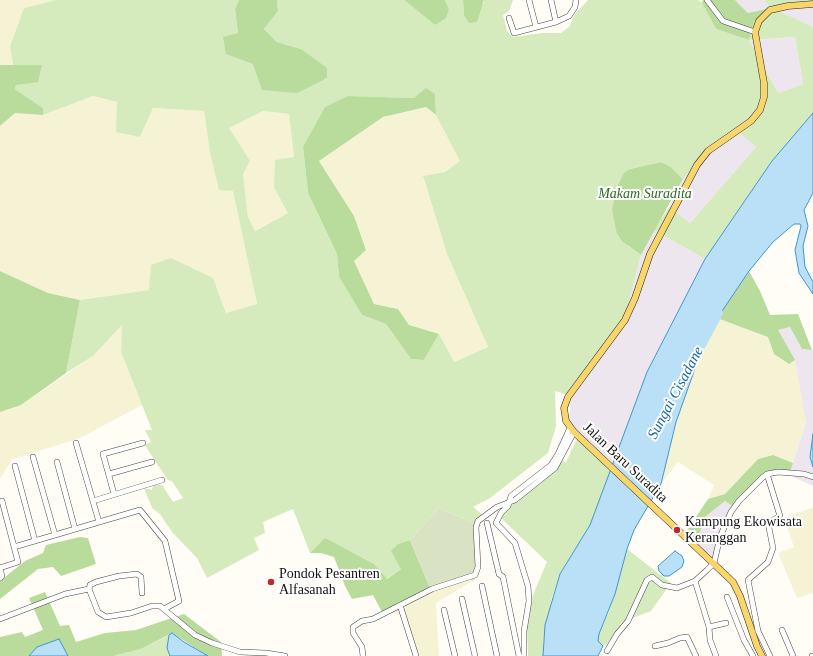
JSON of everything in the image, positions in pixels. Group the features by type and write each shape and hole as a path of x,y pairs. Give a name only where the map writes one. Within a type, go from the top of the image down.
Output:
{"main road":[{"path":"755,32 759,21 770,10 788,6 813,4"},
{"name":"Jalan Baru Suradita","path":"755,32 764,83 764,98 760,110 751,122 708,151 697,165 650,254 635,298 624,320 566,400 564,412 574,432 714,563 736,586 762,656"}],"street":[{"path":"529,0 536,27"},
{"path":"551,0 556,22"},
{"path":"509,18 511,29 514,33 556,22 569,16 575,7 576,0"},
{"path":"707,0 723,21 755,32"},
{"path":"524,656 524,631 529,602 528,586 516,543 496,523 501,513 508,506 508,501 511,496 551,465 574,432"},
{"path":"76,443 99,522"},
{"path":"114,494 103,454 143,443"},
{"path":"33,457 55,535"},
{"path":"57,462 75,529"},
{"path":"109,474 152,462"},
{"path":"15,466 35,541"},
{"path":"607,651 617,634 628,621 647,580 652,577 662,586 677,588 695,581 714,563 720,537 731,512 746,493 767,474 778,472 804,474 813,477"},
{"path":"767,474 780,516 768,523 773,548 768,562 748,580 758,631 770,656"},
{"path":"93,501 162,480"},
{"path":"0,578 2,576 0,568 18,562 2,501"},
{"path":"363,656 362,647 353,633 353,626 362,621 373,619 400,604 419,597 432,589 474,575 478,567 476,528 478,521 488,512 508,501"},
{"path":"14,547 140,510 165,541 180,601 164,609"},
{"path":"488,523 499,574 503,577 520,656"},
{"path":"0,619 58,596 89,589 90,585 96,582 131,574 137,574 141,577 142,593"},
{"path":"695,581 709,626 710,640 716,656"},
{"path":"482,586 497,656"},
{"path":"89,589 98,612 106,617 131,613 152,606 160,606 195,635 239,654 266,653 285,656"},
{"path":"727,596 744,640 752,656"},
{"path":"462,599 475,656"},
{"path":"400,604 416,656"},
{"path":"444,610 455,656"},
{"path":"709,626 726,623"},
{"path":"782,630 793,656"},
{"path":"656,646 687,637 696,656"}],"shaded area":[{"path":"0,0 56,0 24,8 10,46 13,65 0,65"},
{"path":"735,0 764,0 771,8 748,13"},
{"path":"813,2 813,27 771,8"},
{"path":"795,37 803,84 778,93 749,40"},
{"path":"93,96 117,102 140,137 153,108 204,111 210,153 219,189 233,191 257,304 226,313 213,278 149,290 80,300 48,293 0,271 0,126 15,113 43,115"},
{"path":"426,107 436,115 461,161 445,172 423,177 447,254 488,347 453,362 439,334 409,325 398,309 374,304 354,261 366,249 354,216 319,161 383,117"},
{"path":"263,111 289,114 294,157 288,213 254,231 248,217 243,174 229,128"},
{"path":"740,132 756,147 690,223 669,207 683,179 706,155"},
{"path":"654,230 705,259 647,372 612,468 577,439 569,421 571,396 622,328 641,255"},
{"path":"717,317 768,337 774,354 789,364 795,360 806,422 793,463 773,455 758,459 725,494 708,499 714,485 678,462 661,484 668,452 685,393"},
{"path":"122,325 121,352 142,405 78,439 12,459 0,479 0,412 21,405 93,356"},
{"path":"790,327 802,349 813,350 813,434 810,457 813,467 813,486 789,475 806,422 778,330"},
{"path":"725,501 735,508 726,518 714,563 696,545 705,517"},
{"path":"813,507 813,593 797,598 778,553 794,547 784,519"},
{"path":"474,580 436,603 439,656 416,656 401,615 383,612 448,582"}],"green space":[{"path":"56,0 239,0 235,9 238,33 226,54 314,83 327,78 301,49 277,42 264,29 278,11 277,0 404,0 435,25 449,9 445,0 463,0 464,15 484,3 484,0 513,0 509,11 503,15 507,31 513,37 542,33 561,33 569,27 575,14 588,0 698,0 702,3 716,29 749,40 754,22 771,8 764,0 813,0 813,2 772,8 813,27 813,113 772,161 705,259 654,230 669,207 690,223 756,147 739,132 706,155 683,179 671,167 661,162 630,169 628,246 641,255 622,328 571,396 555,391 556,426 548,453 490,498 473,507 482,514 476,524 439,508 410,540 398,544 401,569 386,579 374,564 325,539 310,553 293,509 263,522 265,533 254,538 259,550 207,578 197,558 172,532 160,514 152,508 144,488 152,490 153,485 162,485 173,502 183,498 172,481 168,480 145,445 151,442 145,430 152,430 121,352 122,325 93,356 66,373 80,300 149,290 151,265 171,258 213,278 226,313 257,304 233,191 219,190 210,153 204,111 153,108 140,137 116,132 117,102 93,96 43,115 43,108 15,89 16,85 42,65 13,65 10,46 24,8","holes":["795,37 803,84 778,93 749,40","435,94 436,115 460,161 445,172 423,176 447,254 488,347 454,362 439,334 424,360 411,359 386,324 362,315 339,277 337,254 308,193 303,147 348,96 414,98","263,111 289,114 294,157 275,160 274,187 288,213 255,231 248,217 243,174 250,161 229,128"]},
{"path":"239,0 277,0 278,11 264,29 277,42 301,49 327,68 327,78 297,93 262,90 253,64 226,54 223,37 238,33 235,9"},
{"path":"404,0 445,0 449,9 446,18 435,25"},
{"path":"463,0 484,0 477,22 469,23 464,15"},
{"path":"703,0 735,0 748,13 771,8 754,22 749,40 716,29 702,3"},
{"path":"0,65 42,65 38,82 16,85 15,89 43,108 43,115 15,113 0,126"},
{"path":"426,88 435,94 436,115 426,107 383,117 319,161 354,216 366,250 354,261 374,304 398,309 409,325 439,334 424,360 411,359 386,324 362,315 339,277 337,254 308,193 303,147 325,107 348,96 414,98"},
{"name":"Makam Suradita","path":"661,162 671,167 683,179 641,255 623,242 617,234 612,209 618,185 624,173 630,169"},
{"path":"0,271 48,293 80,300 66,373 21,405 0,412"},
{"path":"749,271 760,291 770,315 798,314 812,350 802,349 790,327 778,330 795,360 789,364 774,354 768,337 717,318"},
{"path":"577,439 612,468 590,525 560,574 552,597 543,644 543,656 528,656 527,628 533,595 547,562 501,518 511,506 550,474 562,461 566,462"},
{"path":"773,455 793,463 789,475 768,471 752,491 735,508 725,501 705,517 696,545 682,538 708,499 725,494 758,459"},
{"path":"439,508 476,524 480,569 479,574 474,580 448,582 430,588 410,540"},
{"path":"80,537 88,538 96,564 61,576 53,567 38,569 0,599 0,581 25,561 43,553 46,545"},
{"path":"325,538 374,564 387,579 401,569 391,551 398,544 410,540 430,588 382,612 373,595 352,599 345,586 334,557 321,553 310,553"},
{"path":"627,549 671,583 651,611 622,622 608,643 603,646 598,641 599,634 609,611"},
{"path":"45,592 60,626 69,625 76,642 105,633 136,630 184,614 221,642 222,656 208,656 172,633 141,649 113,656 68,656 59,639 37,647 29,656 0,656 0,637 22,632 25,637 43,630 29,598"},
{"path":"169,635 167,648 170,656 113,656 141,649"}],"water":[{"path":"813,113 813,193 804,210 808,226 803,246 805,267 813,282 813,294 799,273 795,250 801,226 800,224 794,224 773,242 749,271 708,332 676,422 661,484 634,530 627,549 615,594 599,634 598,641 603,646 598,656 543,656 545,625 560,574 590,525 647,372 705,259 772,161"},
{"path":"813,434 813,467 810,457"},
{"path":"675,551 682,556 684,561 682,567 669,576 664,576 659,571 658,566"},
{"path":"172,633 208,656 170,656 167,648 169,635"},
{"path":"59,639 68,656 29,656 37,647"}],"waterway":[{"name":"Sungai Cisadane","path":"702,345 719,313"}],"place":[{"name":"Kampung Ekowisata Keranggan","path":"677,530"},
{"name":"Pondok Pesantren Alfasanah","path":"271,582"}]}
